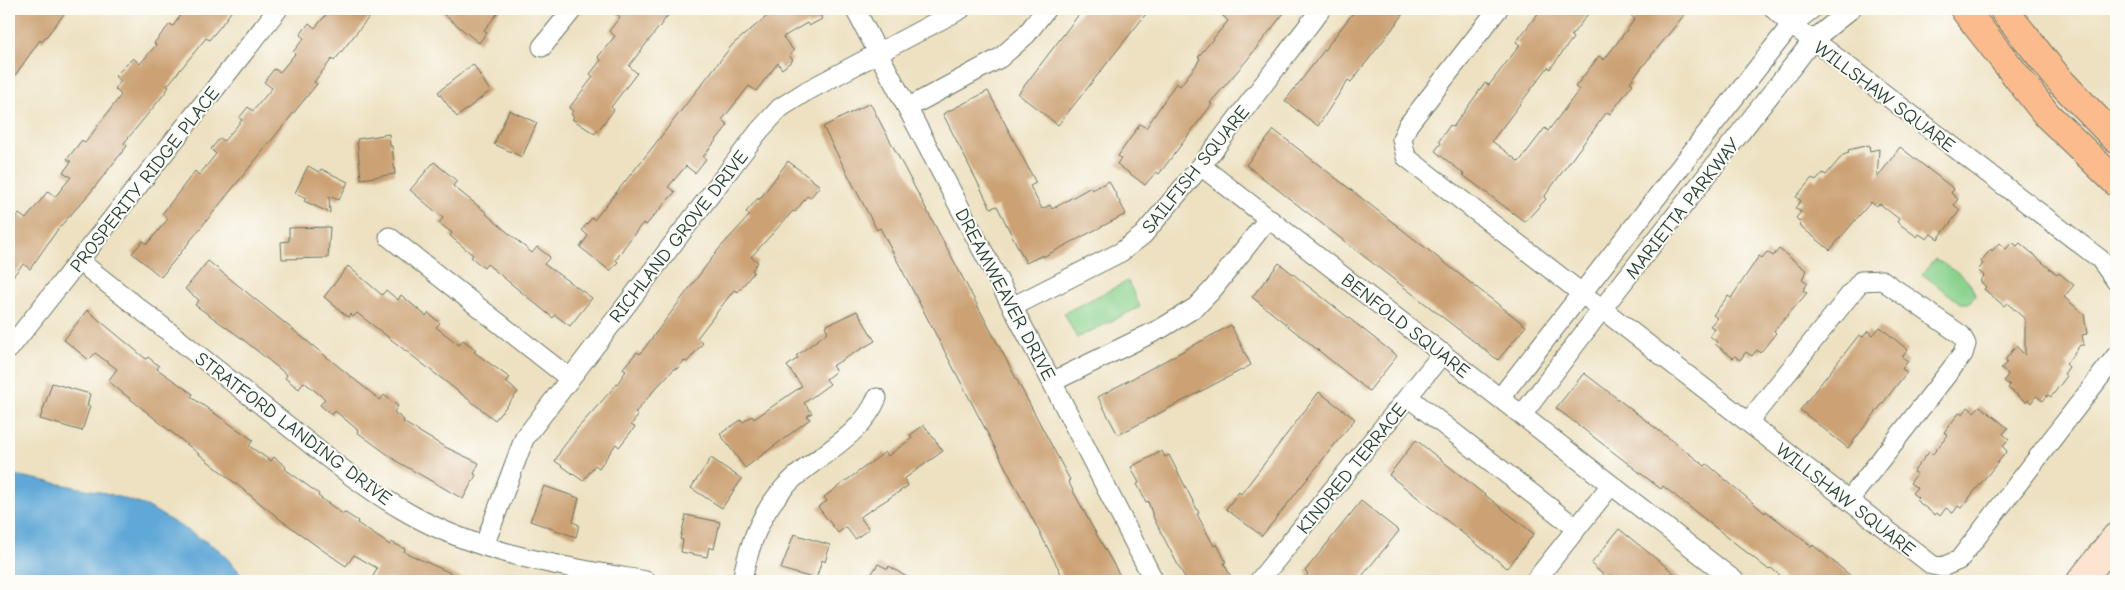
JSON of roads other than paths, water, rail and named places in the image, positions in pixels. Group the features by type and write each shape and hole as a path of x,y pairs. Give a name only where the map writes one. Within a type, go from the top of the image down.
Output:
{"main road":[{"path":"1964,9 2048,115 2116,182"},
{"path":"2003,9 2061,82 2116,139"},
{"path":"2081,581 2116,536"}],"street":[{"name":"PROSPERITY RIDGE PLACE","path":"9,349 278,9"},
{"path":"542,47 572,9"},
{"name":"DREAMWEAVER DRIVE","path":"855,9 1052,382 1154,581"},
{"name":"RICHLAND GROVE DRIVE","path":"484,546 524,439 759,131 780,108 805,92 961,9"},
{"path":"908,107 1000,58 1026,35 1046,9"},
{"name":"SAILFISH SQUARE","path":"1012,308 1121,252 1143,235 1201,166 1321,9"},
{"name":"WILLSHAW SQUARE","path":"1498,9 1408,124 1402,139 1406,157 1932,565 1942,567 1959,560 2116,356"},
{"name":"WILLSHAW SQUARE","path":"1774,9 1791,25 2100,258 2116,281"},
{"name":"MARIETTA PARKWAY","path":"1500,398 1791,25 1812,9"},
{"name":"MARIETTA PARKWAY","path":"1522,415 1602,309 1813,40 1851,9"},
{"name":"BENFOLD SQUARE","path":"1201,166 1735,581"},
{"path":"1052,382 1162,328 1196,307 1268,219"},
{"path":"388,237 569,378"},
{"name":"STRATFORD LANDING DRIVE","path":"79,261 347,472 411,515 484,546 538,562 646,581"},
{"path":"1748,421 1861,281 1882,280 1961,335 1966,344 1963,354 1849,500"},
{"name":"KINDRED TERRACE","path":"1259,581 1443,354"},
{"path":"1408,397 1576,528"},
{"path":"742,581 748,554 758,527 774,501 796,477 862,424 871,412 877,398"},
{"path":"1535,581 1611,484"}],"water":[{"path":"20,476 106,493 147,506 218,549 237,569 245,581 9,581 9,477"}]}
